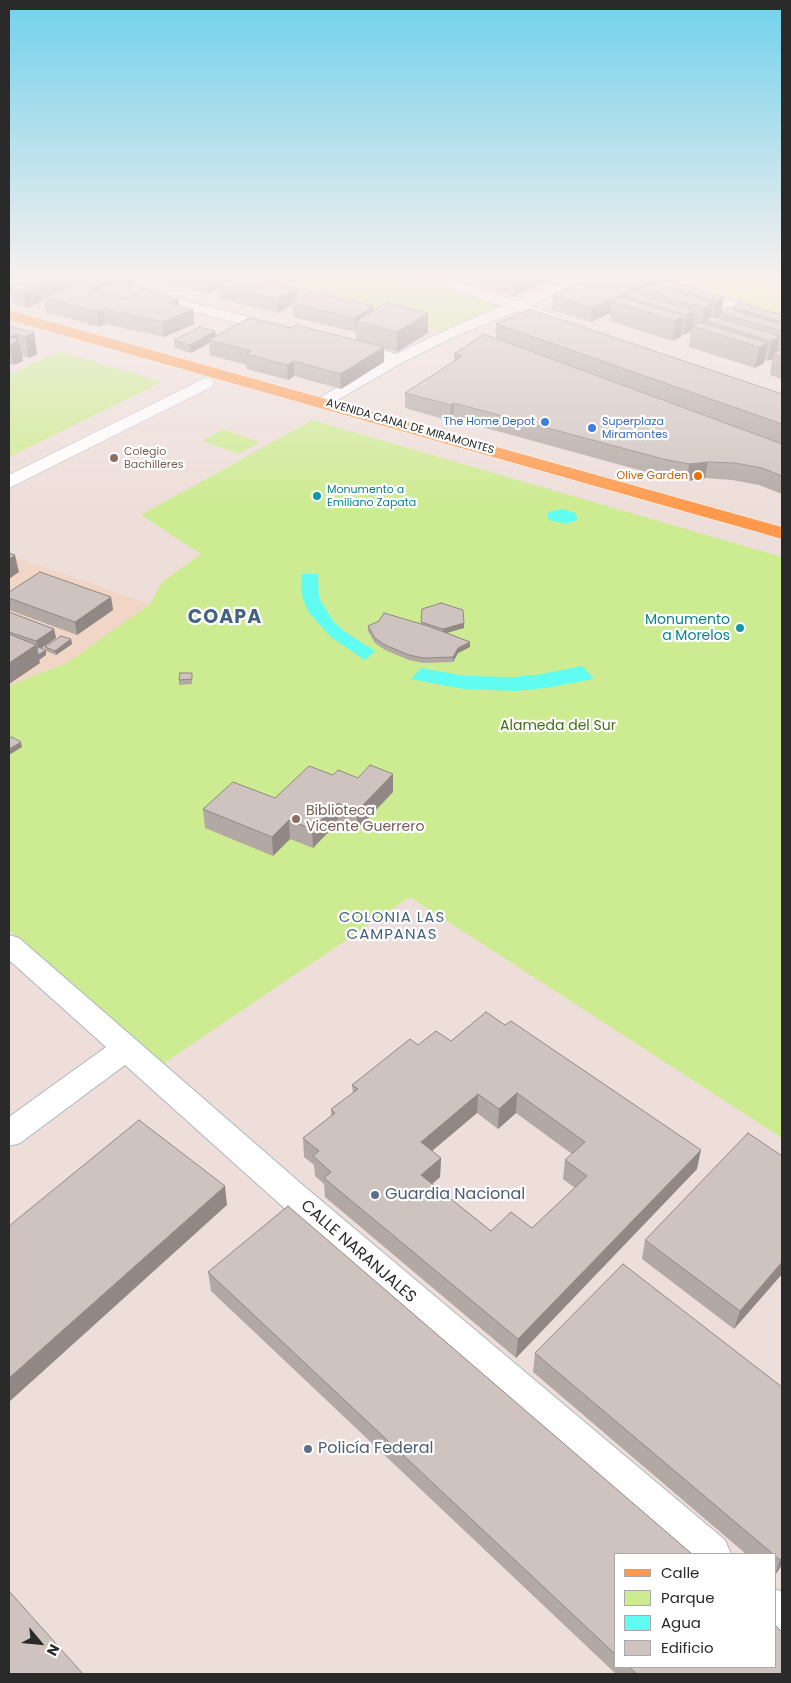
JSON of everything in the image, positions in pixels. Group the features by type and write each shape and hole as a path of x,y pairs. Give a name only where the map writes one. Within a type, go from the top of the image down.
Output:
{"main road":[{"name":"AVENIDA CANAL DE MIRAMONTES","path":"96,353 782,547"},
{"name":"AVENIDA CANAL DE MIRAMONTES","path":"144,353 782,533"}],"street":[{"path":"372,353 398,359"},
{"path":"323,402 411,353"},
{"path":"9,466 186,378"},
{"path":"9,482 205,383"},
{"name":"CALLE NARANJALES","path":"9,945 294,1198 710,1553"},
{"path":"9,1134 126,1048"}],"shaded area":[{"path":"9,555 150,604 67,663 19,681 9,688"}],"green space":[{"path":"56,353 64,353 162,382 9,457 9,375"},
{"name":"Alameda del Sur","path":"312,420 782,557 782,1138 410,897 161,1065 9,930 9,688 19,681 67,663 150,604 162,582 201,554 141,515"},
{"path":"223,429 260,442 239,454 202,441"}],"water":[{"path":"561,509 574,512 578,519 567,524 549,520 547,515 549,512"},
{"path":"302,574 318,574 319,598 333,621 345,632 375,651 365,660 331,637 309,613 303,600"},
{"path":"582,666 594,679 517,691 463,689 411,679 421,668 465,676 514,677 537,675"}],"building":[{"path":"375,353 340,374 294,361 287,365 246,354"},
{"name":"Superplaza Miramontes","path":"534,353 782,444 782,476 762,468 735,463 708,462 689,464 663,459 454,403 451,405 405,393 462,356 454,354"},
{"path":"578,353 659,353 782,394 782,424"},
{"path":"782,353 782,357 773,354"},
{"path":"9,553 15,555 9,559"},
{"path":"40,572 111,597 75,622 9,598 9,592"},
{"path":"441,603 463,610 464,623 443,629 421,622 422,609"},
{"path":"9,612 54,629 36,641 9,632"},
{"path":"384,613 428,626 470,642 458,648 453,657 423,658 409,655 385,645 375,638 368,626 379,621"},
{"path":"9,634 36,645 9,663"},
{"path":"61,636 71,639 55,651 45,647"},
{"path":"38,647 46,650 38,655"},
{"path":"180,673 192,673 192,679 179,680"},
{"path":"12,737 21,742 9,749 9,739"},
{"path":"370,765 393,774 357,811 338,803 312,829 289,820 272,837 203,809 233,782 275,798 309,766 333,775 338,770 358,778"},
{"name":"Guardia Nacional","path":"486,1012 505,1025 511,1021 701,1150 518,1339 324,1178 331,1172 313,1156 319,1151 303,1138 335,1113 331,1109 358,1089 352,1085 410,1039 418,1045 436,1031 451,1041","holes":["517,1093 585,1142 565,1160 587,1176 532,1228 511,1212 491,1231 421,1175 441,1158 421,1142 478,1094 499,1109"]},
{"path":"139,1120 225,1186 9,1378 9,1226"},
{"path":"748,1133 782,1156 782,1262 740,1311 645,1240"},
{"path":"288,1206 691,1553 614,1553 614,1653 208,1272"},
{"path":"623,1264 782,1387 782,1557 780,1560 776,1557 776,1553 772,1553 535,1353"},
{"path":"9,1591 83,1674 9,1674"},
{"path":"776,1626 782,1632 782,1672 780,1674 637,1674 630,1668 776,1668"}],"place":[{"name":"The Home Depot","path":"545,422"},
{"name":"Superplaza Miramontes","path":"592,428"},
{"name":"Colegio Bachilleres","path":"114,458"},
{"name":"Olive Garden","path":"698,476"},
{"name":"Monumento a Emiliano Zapata","path":"317,496"},
{"name":"Monumento a Morelos","path":"740,628"},
{"name":"Biblioteca Vicente Guerrero","path":"296,819"},
{"name":"Guardia Nacional","path":"375,1195"},
{"name":"Policía Federal","path":"308,1449"}],"district":[{"name":"COAPA","path":"225,618"},
{"name":"COLONIA LAS CAMPANAS","path":"392,926"}]}
